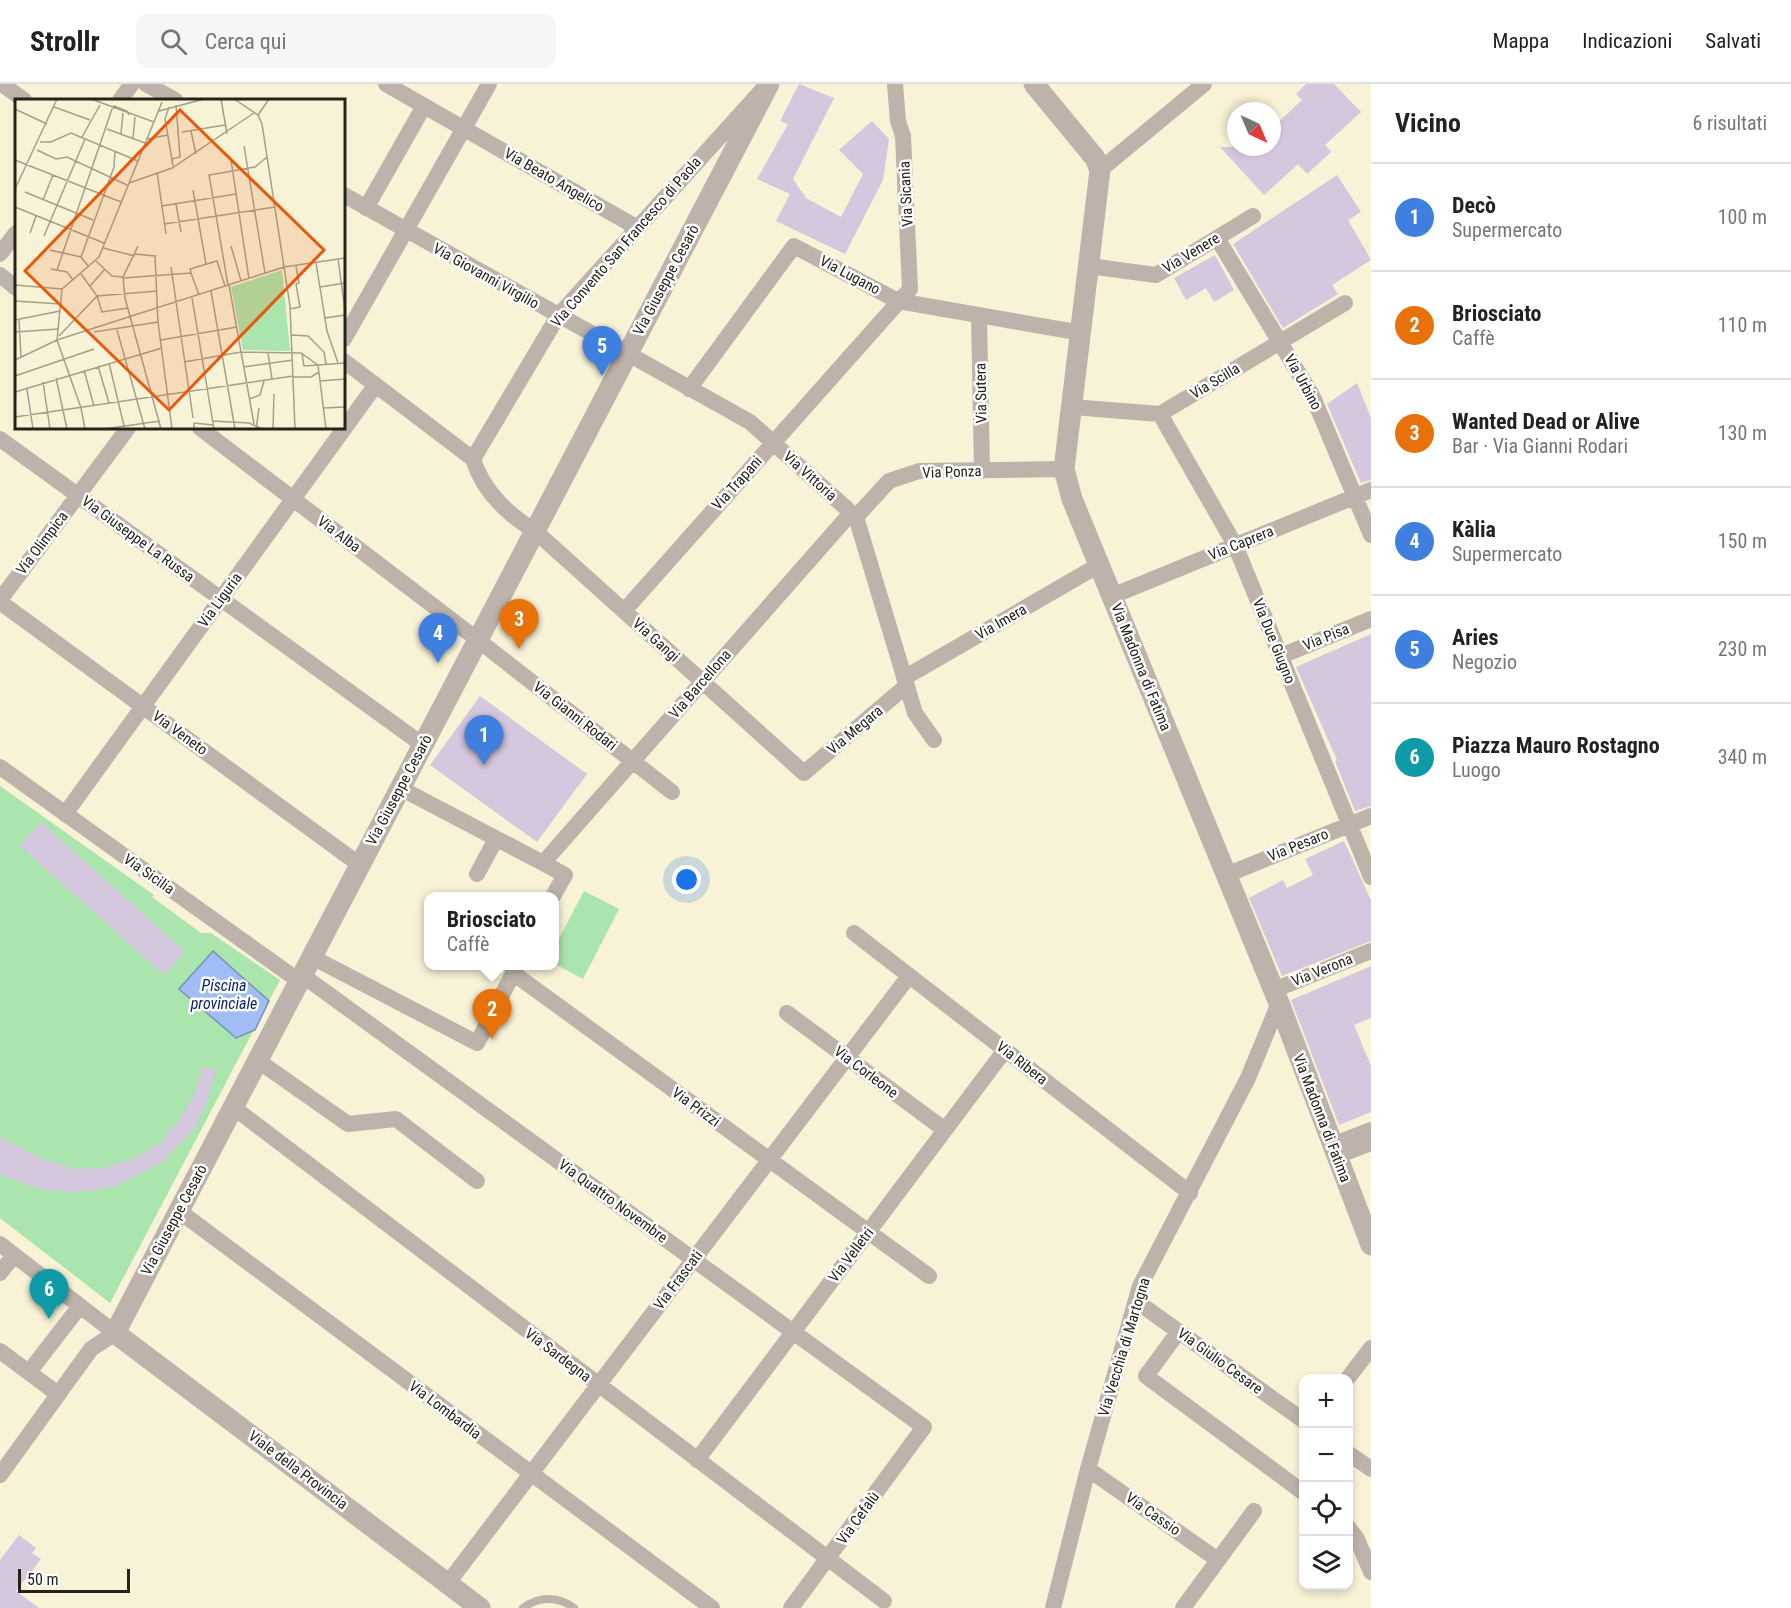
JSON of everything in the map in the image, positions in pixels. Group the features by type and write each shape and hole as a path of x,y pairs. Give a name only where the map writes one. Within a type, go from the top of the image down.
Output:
{"street":[{"path":"2,84 23,99"},
{"path":"121,99 132,84"},
{"path":"146,84 173,99"},
{"path":"356,202 420,104 386,84"},
{"path":"345,337 469,126 489,84"},
{"name":"Via Convento San Francesco di Paola","path":"473,459 558,316 636,227 768,84"},
{"name":"Via Giuseppe Cesarò","path":"0,1475 91,1349 115,1333 768,84"},
{"name":"Via Sicania","path":"895,84 898,121 903,136 910,289 898,301"},
{"path":"1038,85 1095,158 1100,170 1196,87"},
{"name":"Via Beato Angelico","path":"420,104 469,126 636,227"},
{"name":"Via Madonna di Fatima","path":"1100,170 1064,469 1072,499 1276,997 1371,1245"},
{"name":"Via Giovanni Virgilio","path":"356,202 407,235 558,316"},
{"name":"Via Venere","path":"1089,266 1156,274 1253,216"},
{"path":"0,254 15,234"},
{"name":"Via Urbino","path":"1217,238 1313,397 1371,536"},
{"name":"Via Lugano","path":"689,389 794,246 898,301 1082,333"},
{"path":"0,275 15,287"},
{"name":"Via Trapani","path":"624,611 898,301"},
{"name":"Via Scilla","path":"1160,414 1345,303"},
{"name":"Via Vittoria","path":"558,316 626,356 750,422 854,515"},
{"name":"Via Sutera","path":"980,316 982,471"},
{"path":"345,362 473,459"},
{"name":"Via Liguria","path":"345,427 375,386"},
{"path":"1072,407 1160,414"},
{"name":"Via Due Giugno","path":"1160,414 1235,545 1371,877"},
{"name":"Via Olimpica","path":"0,601 127,429"},
{"name":"Via Alba","path":"201,429 478,640"},
{"name":"Via Liguria","path":"65,814 344,429"},
{"name":"Via Giuseppe La Russa","path":"0,439 423,745"},
{"name":"Via Gangi","path":"473,459 480,479 512,517 535,531 804,773"},
{"name":"Via Ponza","path":"854,515 889,481 919,471 1064,469"},
{"name":"Via Caprera","path":"1112,596 1371,490"},
{"path":"854,515 915,713 934,740"},
{"name":"Via Barcellona","path":"546,859 702,682 854,515"},
{"name":"Via Imera","path":"905,682 1099,566"},
{"name":"Via Veneto","path":"0,601 360,865"},
{"name":"Via Pisa","path":"1281,656 1371,619"},
{"name":"Via Gianni Rodari","path":"478,640 672,792"},
{"name":"Via Megara","path":"804,773 905,682"},
{"name":"Via Sicilia","path":"0,767 65,814 304,971"},
{"path":"400,788 496,839 546,859 565,875 556,892"},
{"name":"Via Pesaro","path":"1226,875 1371,816"},
{"path":"477,874 496,839"},
{"name":"Via Ribera","path":"854,933 1190,1193"},
{"name":"Via Verona","path":"1276,997 1371,951"},
{"path":"304,971 477,1043 518,973"},
{"name":"Via Quattro Novembre","path":"304,971 924,1427"},
{"name":"Via Prizzi","path":"518,973 929,1276"},
{"name":"Via Frascati","path":"448,1583 909,976"},
{"name":"Via Vecchia di Martogna","path":"1053,1608 1088,1468 1140,1286 1248,1078 1276,997"},
{"name":"Via Corleone","path":"787,1013 945,1130"},
{"name":"Via Velletri","path":"697,1460 1005,1050"},
{"path":"257,1060 348,1124 396,1119 477,1181"},
{"name":"Via Sardegna","path":"233,1107 884,1601"},
{"path":"1334,1150 1371,1130"},
{"path":"1334,1150 1371,1143"},
{"name":"Via Lombardia","path":"178,1211 712,1608"},
{"path":"0,1244 115,1333"},
{"path":"0,1273 14,1255"},
{"name":"Via Giulio Cesare","path":"1136,1300 1299,1417"},
{"path":"29,1372 80,1306"},
{"path":"1179,1331 1146,1377 1299,1489"},
{"name":"Viale della Provincia","path":"115,1333 480,1608"},
{"path":"1351,1374 1371,1348"},
{"path":"0,1351 58,1394"},
{"name":"Via Cefalù","path":"791,1608 924,1427"},
{"path":"1353,1456 1371,1469"},
{"name":"Via Cassio","path":"1088,1468 1218,1560"},
{"path":"1183,1608 1254,1511"},
{"path":"1353,1534 1371,1572"}],"lane":[{"path":"523,1608 545,1598 567,1602 574,1608"}],"green space":[{"path":"0,786 154,895 152,897 201,933 211,933 280,980 110,1303 0,1218"},
{"path":"584,891 619,909 583,979 559,966 559,938"}],"water":[{"name":"Piscina provinciale","path":"213,951 269,1001 255,1030 236,1038 179,989"}],"building":[{"path":"799,84 834,98 793,179 806,198 841,217 863,174 839,150 872,121 889,139 883,180 845,254 776,221 790,194 757,179 788,124 780,121"},
{"path":"1306,84 1334,84 1361,112 1325,145 1331,152 1307,174 1298,164 1264,195 1228,156 1281,156 1281,120 1302,100 1296,94"},
{"path":"1220,147 1227,147 1227,155"},
{"path":"1337,175 1361,212 1348,220 1371,260 1332,285 1338,294 1283,328 1233,244"},
{"path":"1215,255 1234,290 1214,302 1206,288 1186,300 1174,278"},
{"path":"1357,383 1371,418 1371,480 1361,483 1327,404"},
{"path":"1371,634 1371,806 1355,811 1335,761 1337,760 1296,667"},
{"path":"480,696 587,774 537,842 430,765"},
{"path":"41,822 185,952 164,975 20,846"},
{"path":"1344,841 1371,900 1371,941 1282,976 1249,898 1283,880 1287,888 1313,875 1305,859"},
{"path":"1371,966 1371,1018 1354,1025 1371,1066 1371,1112 1339,1125 1291,1000"},
{"path":"203,1067 216,1070 206,1104 195,1128 162,1162 116,1186 90,1191 64,1192 36,1188 0,1174 0,1137 36,1156 73,1169 105,1168 134,1158 166,1140 164,1137 177,1123 193,1097"},
{"path":"19,1535 36,1548 32,1553 41,1559 16,1591 39,1608 0,1608 0,1560"}],"place":[{"name":"Aries","path":"602,376"},
{"name":"Wanted Dead or Alive","path":"519,649"},
{"name":"Kàlia","path":"438,663"},
{"name":"Decò","path":"484,765"},
{"name":"Briosciato","path":"492,1039"},
{"name":"Piazza Mauro Rostagno","path":"49,1319"}]}
